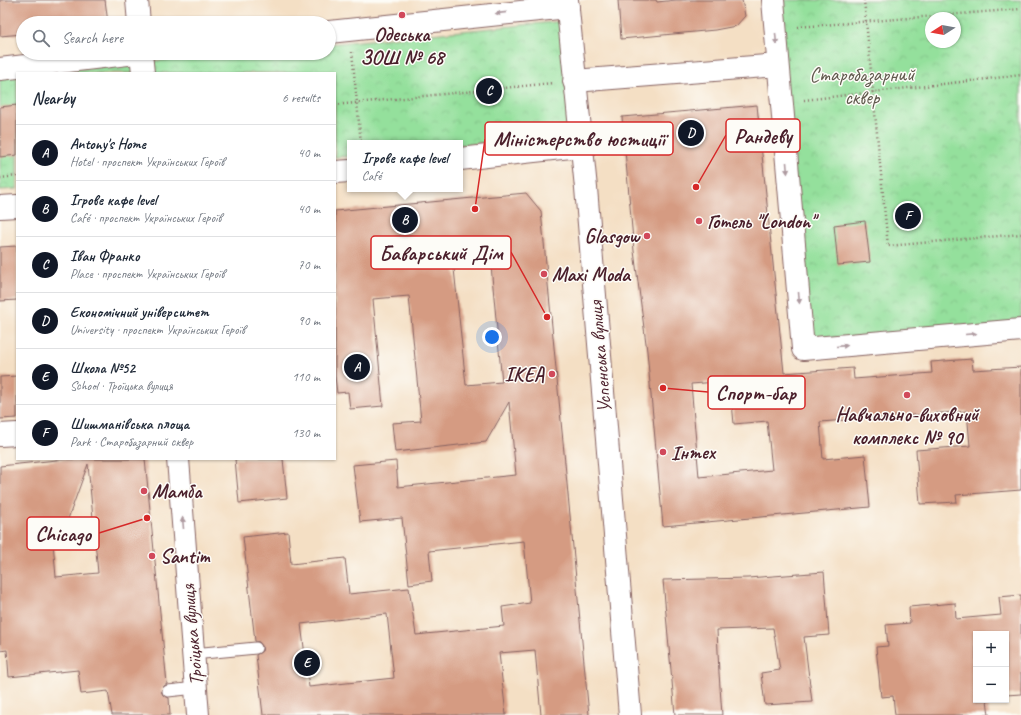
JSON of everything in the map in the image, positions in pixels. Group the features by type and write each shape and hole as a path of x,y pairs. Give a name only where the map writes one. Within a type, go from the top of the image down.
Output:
{"street":[{"path":"137,0 138,16"},
{"path":"773,0 803,349 1021,330"},
{"path":"339,31 567,4"},
{"name":"Успенська вулиця","path":"567,4 580,146 586,188 630,715"},
{"path":"0,69 76,60"},
{"path":"142,60 143,72"},
{"path":"574,81 778,65"},
{"path":"463,159 580,146"},
{"path":"336,172 347,171"},
{"path":"0,208 16,206"},
{"path":"0,435 16,434"},
{"name":"Троїцька вулиця","path":"178,460 198,715"}],"lane":[{"path":"193,654 256,648"},
{"path":"168,691 196,688"}],"path":[{"path":"864,0 888,246 1021,234"},
{"path":"775,29 1021,9"},
{"path":"339,31 357,102 361,140"},
{"path":"782,103 1021,75"},
{"path":"336,105 574,81"},
{"path":"0,178 16,176"}],"green space":[{"name":"Старобазарний сквер","path":"773,0 1021,0 1021,330 803,349"},
{"path":"564,21 575,134 463,145 463,140 347,140 347,156 336,157 336,72 44,72 165,60 336,60 336,43"},
{"path":"16,75 16,189 0,190 0,76"}],"building":[{"path":"0,0 105,0 107,16 16,16 16,35 0,36"},
{"path":"618,0 656,0 657,2 676,0 742,0 745,16 736,26 715,30 621,39"},
{"path":"16,105 16,155 0,157 0,107"},
{"path":"757,105 784,373 853,368 854,379 932,373 931,362 972,359 973,370 1021,367 1021,490 956,495 957,502 920,504 916,450 970,446 967,411 820,422 823,459 865,455 870,507 663,526 647,351 634,251 622,117","holes":["730,381 734,424 767,421 772,470 699,477 691,384"]},
{"path":"526,193 541,211 589,715 541,715 535,650 499,653 506,715 263,715 256,655 262,651 263,647 259,642 255,641 243,537 288,532 291,564 345,558 349,594 409,588 416,635 504,626 502,607 530,603 524,541 429,551 432,581 409,584 402,518 360,522 353,465 396,461 398,487 516,475 509,402 486,442 395,452 392,423 421,421 409,296 373,299 383,406 350,409 348,392 337,393 336,211","holes":["490,255 502,382 466,385 453,259","387,614 394,678 309,687 301,624"]},
{"path":"865,221 870,262 838,265 834,225"},
{"path":"16,246 16,300 0,301 0,247"},
{"path":"16,376 16,418 0,419 0,377"},
{"path":"57,460 145,460 167,684 161,691 163,695 169,698 170,715 112,715 108,691 81,694 78,670 9,677 7,650 0,651 0,466","holes":["88,464 98,573 56,577 52,531 64,530"]},
{"path":"235,460 283,460 287,498 239,503"},
{"path":"824,572 829,635 804,637 812,702 765,705 761,673 780,670 773,628 717,630 722,715 675,715 663,580 748,578"},
{"path":"1021,595 1021,694 1009,695 1009,631 973,631 973,703 987,703 989,715 895,715 893,696 881,697 876,647 888,646 886,625 910,623 909,607 955,603 956,619 1001,615 999,597"}],"place":[{"name":"Одеська ЗОШ № 68","path":"402,15"},
{"name":"Іван Франко","path":"489,91"},
{"name":"Економічний університет","path":"691,133"},
{"name":"Рандеву","path":"696,187"},
{"name":"Міністерство юстиції","path":"475,209"},
{"name":"Шишманівська площа","path":"908,216"},
{"name":"Ігрове кафе level","path":"405,220"},
{"name":"Готель \"London\"","path":"699,221"},
{"name":"Glasgow","path":"647,236"},
{"name":"Maxi Moda","path":"544,274"},
{"name":"Баварський Дім","path":"547,317"},
{"name":"Antony's Home","path":"357,367"},
{"name":"IKEA","path":"552,374"},
{"name":"Спорт-бар","path":"663,388"},
{"name":"Навчально-виховний комплекс № 90","path":"907,395"},
{"name":"Інтех","path":"663,452"},
{"name":"Мамба","path":"144,491"},
{"name":"Chicago","path":"147,518"},
{"name":"Santim","path":"152,556"},
{"name":"Школа №52","path":"307,663"}]}
